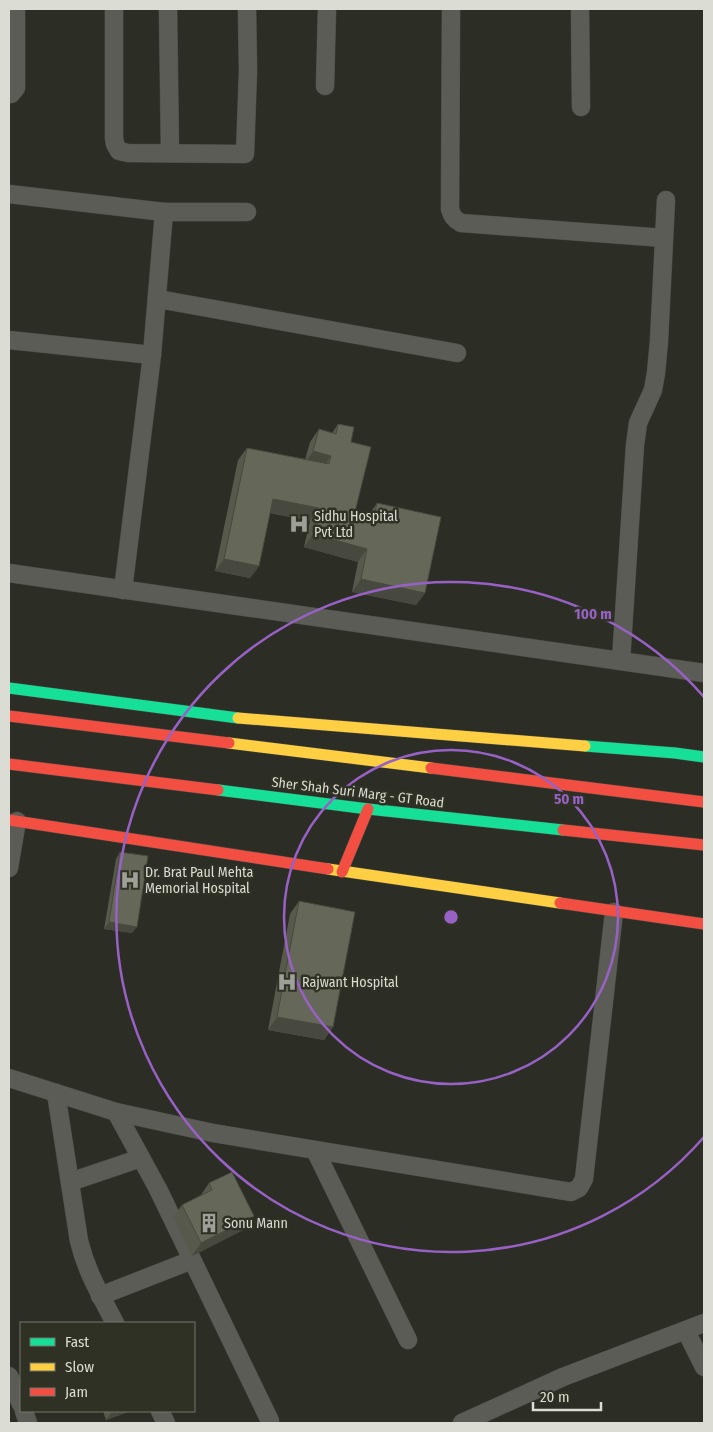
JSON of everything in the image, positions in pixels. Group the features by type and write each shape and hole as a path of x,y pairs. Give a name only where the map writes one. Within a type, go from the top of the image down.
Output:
{"main road":[{"path":"9,688 225,717 666,752 704,757"},
{"path":"9,716 638,792 704,802"},
{"name":"Sher Shah Suri Marg - GT Road","path":"9,764 368,809 704,845"},
{"path":"342,872 368,809"},
{"path":"13,820 342,872 704,924"}],"street":[{"path":"9,94 16,88 16,9"},
{"path":"114,9 115,144 119,150 123,152 245,154 248,71 247,9"},
{"path":"168,9 170,153"},
{"path":"325,86 327,9"},
{"path":"451,9 450,209 455,220 460,223 664,238"},
{"path":"580,9 581,106"},
{"path":"9,194 164,212 247,212"},
{"path":"621,661 635,445 638,423 653,390 656,373 666,200"},
{"path":"123,590 152,355 164,212"},
{"path":"158,299 456,353"},
{"path":"9,340 152,355"},
{"path":"9,573 704,673"},
{"path":"9,868 13,820"},
{"path":"9,1078 116,1112 213,1133 571,1192 580,1188 584,1179 614,912"},
{"path":"56,1093 79,1241 85,1265 114,1322"},
{"path":"116,1112 192,1260 270,1421"},
{"path":"315,1150 408,1340"},
{"path":"70,1182 141,1158"},
{"path":"100,1296 192,1260"},
{"path":"462,1423 563,1377 704,1324"},
{"path":"686,1331 704,1367"},
{"path":"9,1376 20,1402"}],"building":[{"path":"338,424 354,427 351,442 371,447 354,516 373,521 377,503 441,517 425,593 361,579 367,549 313,534 319,508 273,499 259,566 224,559 247,448 329,464 331,456 313,451 319,429 336,434"},
{"path":"120,852 148,856 137,927 109,922"},
{"path":"299,901 355,912 333,1027 277,1017"},
{"name":"Sonu Mann","path":"232,1172 254,1216 201,1243 182,1205 212,1190 209,1183"}],"traffic: fast":[{"path":"9,688 238,718"},
{"path":"585,746 704,757"},
{"path":"218,790 368,809 563,830"}],"traffic: slow":[{"path":"238,718 585,746"},
{"path":"229,743 431,768"},
{"path":"328,869 560,903"}],"traffic: jam":[{"path":"9,716 229,743"},
{"path":"9,764 218,790"},
{"path":"431,768 704,802"},
{"path":"342,872 368,809"},
{"path":"9,820 328,869"},
{"path":"563,830 704,845"},
{"path":"560,903 704,924"}],"place":[{"name":"Sidhu Hospital Pvt Ltd","path":"299,524"},
{"name":"Dr. Brat Paul Mehta Memorial Hospital","path":"130,880"},
{"name":"Rajwant Hospital","path":"287,982"},
{"name":"Sonu Mann","path":"209,1223"}]}
